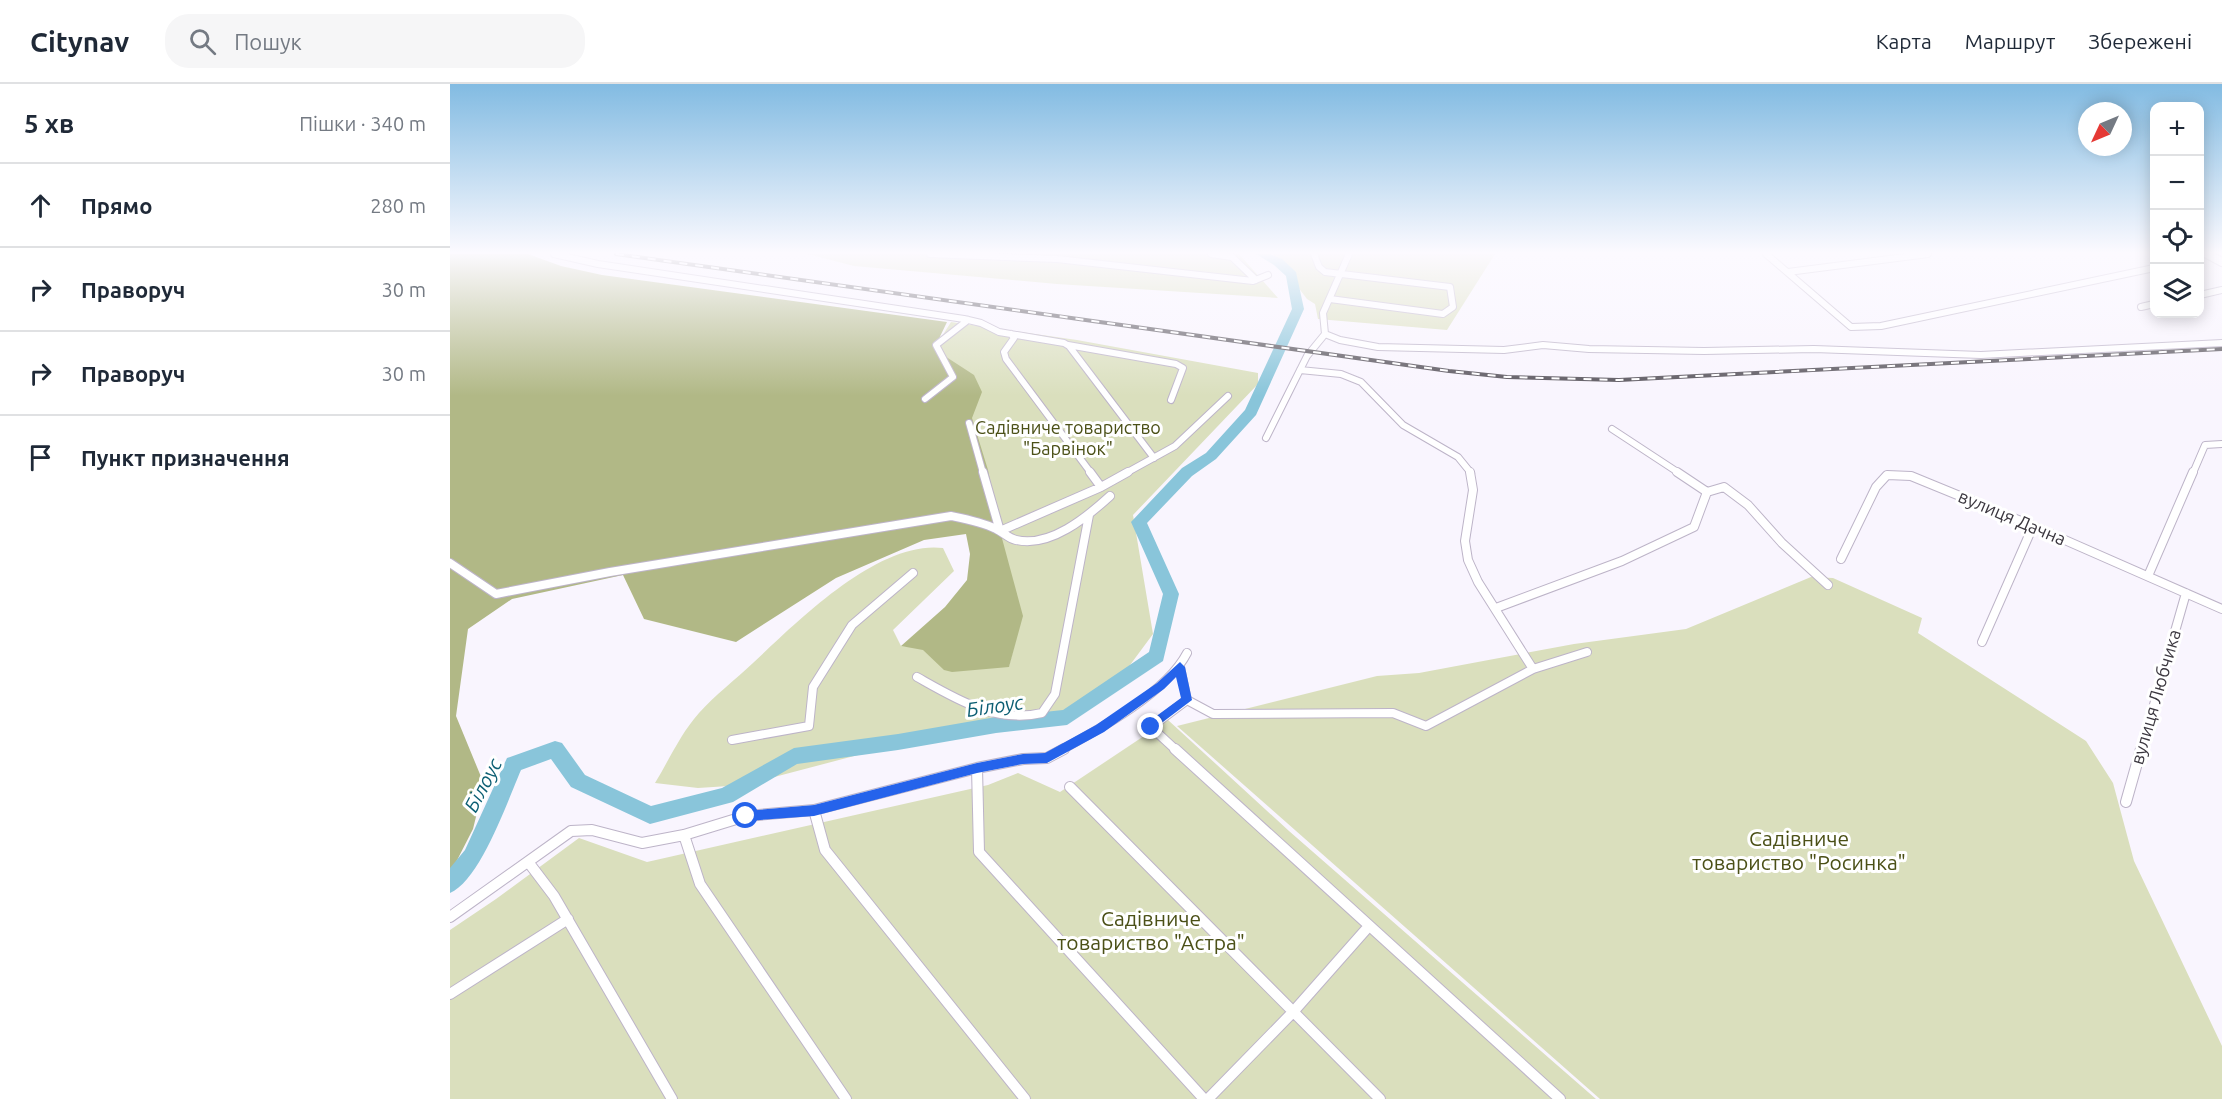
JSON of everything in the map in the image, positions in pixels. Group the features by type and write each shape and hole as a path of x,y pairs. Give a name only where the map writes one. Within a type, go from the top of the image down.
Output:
{"street":[{"path":"845,301 968,320 1011,334 1176,364 1183,368 1171,400"},
{"path":"1266,438 1307,356 1325,334 1323,313 1329,301"},
{"path":"1348,301 1443,314 1453,307 1452,301"},
{"path":"1822,301 1851,327 1881,326 1997,301"},
{"path":"2141,307 2150,305"},
{"path":"925,399 953,377 936,345 968,320"},
{"path":"1011,334 1014,338 1004,352 1006,359 1101,487"},
{"path":"1325,334 1340,340 1378,347 1504,350 1543,345 1589,349 1704,351 1814,349 1981,355 2222,343"},
{"path":"1067,344 1154,458"},
{"path":"1300,370 1354,378 1372,391 1403,425 1455,456 1469,468 1475,488 1467,519 1466,551 1474,580 1496,608 1533,669"},
{"path":"1000,531 1101,487 1175,446 1228,396"},
{"path":"969,423 1000,531"},
{"path":"1612,429 1707,492 1724,487 1736,493 1782,543 1818,572 1828,585"},
{"path":"2148,576 2205,445 2222,444"},
{"name":"вулиця Дачна","path":"1841,559 1876,487 1887,475 1911,476 2033,526 2222,609"},
{"path":"1496,608 1622,561 1694,527 1707,492"},
{"path":"450,563 496,594 610,572 951,516 978,521 1000,531 1006,537 1020,541 1046,538 1089,515 1110,496"},
{"path":"917,677 963,703 1006,716 1029,716 1042,712 1055,694 1089,515"},
{"path":"1982,642 2033,526"},
{"path":"732,740 808,726 813,687 852,625 913,573"},
{"name":"вулиця Любчика","path":"2126,802 2186,593"},
{"path":"450,917 571,831 592,830 642,843 684,835 746,816 814,810 977,768 1023,759 1047,758 1100,729 1160,686 1180,667 1187,652"},
{"path":"1186,700 1213,714 1393,713 1426,726 1533,669 1587,652"},
{"path":"1180,667 1186,700"},
{"path":"1186,700 1151,727 1560,1099"},
{"path":"977,768 979,852 1206,1099 1293,1012 1369,926"},
{"path":"1070,787 1380,1099"},
{"path":"814,810 825,849 1025,1099"},
{"path":"684,835 700,884 846,1099"},
{"path":"529,863 568,919 672,1099"},
{"path":"450,994 568,919"}],"green space":[{"path":"450,301 796,301 947,322 934,349 974,375 982,392 972,418 988,470 1000,531 1023,616 1009,667 952,672 944,670 923,650 901,646 945,607 967,580 970,554 966,534 924,540 836,578 736,642 644,619 623,575 512,599 468,629 456,716 484,784 473,829 450,874"},
{"path":"1311,301 1465,301 1447,330 1318,319 1315,304"},
{"name":"Садівниче товариство \"Барвінок\"","path":"951,322 1077,340 1258,373 1258,384 1133,515 1153,634 1113,688 1065,714 1006,716 744,785 698,788 655,783 687,729 712,700 816,606 866,570 892,557 918,549 943,548 954,571 893,630 901,646 924,648 952,668 1009,666 1022,616 934,349"},
{"name":"Садівниче товариство \"Росинка\"","path":"1811,577 1833,578 1922,618 1918,633 2086,741 2113,783 2134,861 2222,1046 2222,1099 1600,1099 1177,726 1377,676 1419,673 1574,644 1686,629"},
{"name":"Садівниче товариство \"Астра\"","path":"1168,720 1289,831 1596,1099 450,1099 450,930 579,838 647,862 988,785 1018,773 1060,792"}],"waterway":[{"name":"Білоус","path":"450,883 472,857 514,764 555,749 578,781 650,815 726,796 794,756 898,742 996,725 1067,717 1157,656 1171,594 1139,522 1187,472 1211,456 1251,412 1298,309 1297,301"}],"railway":[{"path":"953,301 1449,371 1507,377 1619,380 2222,349"}],"route":[{"path":"746,816 814,810 977,768 1023,759 1047,758 1100,729 1160,686 1180,667 1186,700 1151,727"}]}
